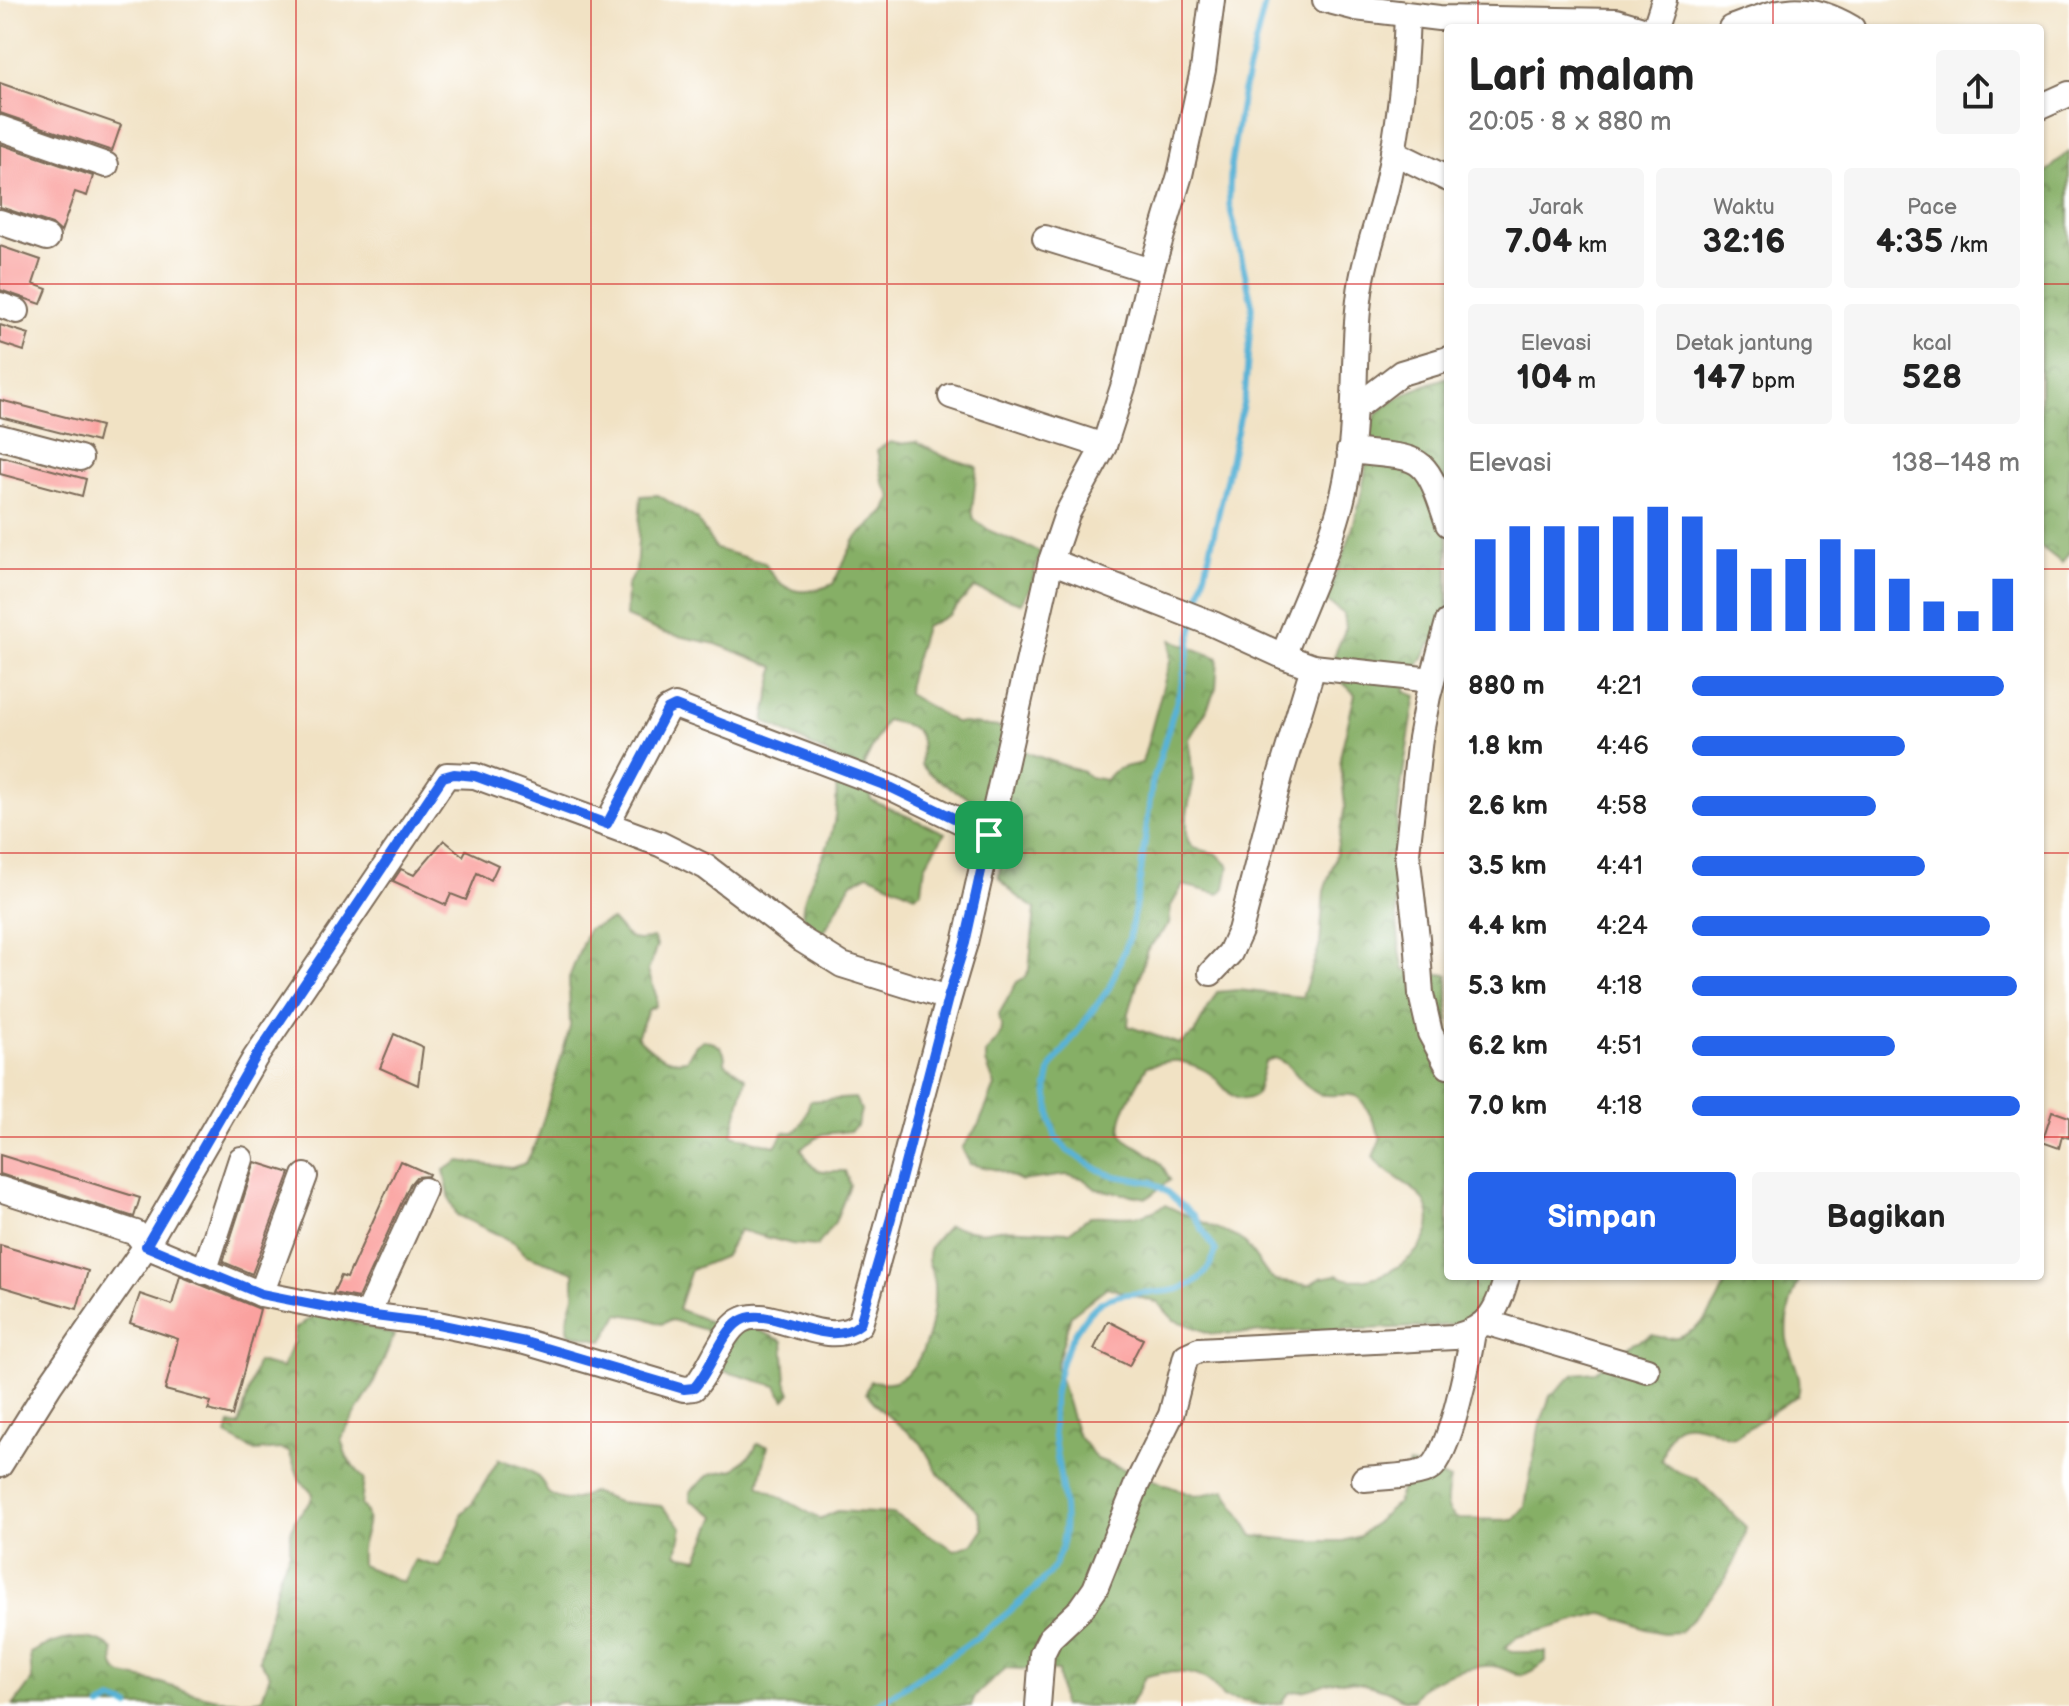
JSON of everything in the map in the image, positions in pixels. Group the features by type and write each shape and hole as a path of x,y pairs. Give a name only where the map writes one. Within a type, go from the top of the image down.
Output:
{"street":[{"path":"0,1189 136,1233 146,1246 261,1294 525,1342 684,1389 694,1388 702,1380 733,1327 742,1319 755,1316 825,1333 851,1331 860,1324 965,943 1051,561 1067,514 1104,446 1125,381 1151,271 1183,160 1203,70 1212,0"},
{"path":"1325,0 1407,15 1464,9 1626,24"},
{"path":"1656,24 1664,0"},
{"path":"1741,24 1777,9 1797,5 1834,15 1846,24"},
{"path":"1283,656 1330,538 1345,490 1354,409 1358,305 1403,97 1407,15"},
{"path":"2044,105 2069,94"},
{"path":"0,128 106,165"},
{"path":"1393,152 1444,177"},
{"path":"0,222 47,238"},
{"path":"1045,238 1151,271"},
{"path":"1354,409 1401,373 1444,360"},
{"path":"951,396 1104,446"},
{"path":"0,437 80,458"},
{"path":"1349,451 1418,461 1435,484 1444,512"},
{"path":"1051,561 1313,667 1439,669"},
{"path":"1444,643 1420,738 1407,853 1421,994 1430,1033 1444,1059"},
{"path":"1211,973 1230,953 1240,931 1280,776 1313,667"},
{"path":"607,824 667,710 675,706 892,788 989,835"},
{"path":"0,1465 50,1385 146,1246 255,1058 443,777 454,774 475,776 660,844 706,867 802,940 842,965 948,998"},
{"path":"204,1272 241,1159"},
{"path":"261,1294 305,1176"},
{"path":"367,1315 424,1190"},
{"path":"1038,1706 1042,1654 1050,1638 1081,1609 1095,1589 1137,1484 1171,1415 1186,1356 1191,1351 1454,1337 1479,1327 1499,1305 1506,1280"},
{"path":"1479,1327 1647,1370"},
{"path":"1364,1479 1425,1471 1438,1460 1465,1383 1479,1327"}],"green space":[{"path":"2069,152 2069,553 2062,563 2044,549 2044,172"},
{"path":"1444,378 1444,641 1431,643 1404,691 1416,696 1403,773 1395,851 1399,945 1404,970 1444,975 1444,1063 1437,1071 1444,1080 1444,1280 1501,1280 1479,1319 1460,1324 1212,1334 1174,1320 1158,1303 1107,1287 1071,1315 1056,1366 1077,1434 1097,1459 1195,1496 1225,1490 1253,1536 1343,1541 1360,1536 1397,1503 1409,1464 1450,1480 1448,1507 1458,1519 1514,1520 1525,1506 1539,1428 1550,1396 1575,1374 1594,1372 1633,1343 1652,1335 1666,1338 1691,1331 1710,1313 1726,1280 1799,1280 1790,1306 1786,1331 1799,1380 1798,1395 1736,1436 1726,1436 1699,1425 1681,1424 1671,1432 1664,1449 1661,1460 1680,1473 1697,1479 1746,1527 1743,1543 1730,1571 1680,1632 1663,1633 1646,1629 1605,1613 1517,1637 1506,1647 1512,1652 1546,1652 1546,1661 1530,1672 1516,1674 1493,1666 1461,1670 1437,1679 1418,1692 1413,1700 1353,1682 1337,1681 1291,1692 1282,1703 1263,1705 1223,1697 1210,1682 1196,1675 1170,1672 1145,1677 1130,1706 1062,1706 1058,1671 1006,1668 975,1696 971,1706 570,1706 563,1702 544,1706 13,1706 32,1680 30,1653 50,1644 84,1638 113,1650 115,1668 123,1675 211,1697 238,1701 262,1699 270,1674 259,1660 279,1576 290,1552 290,1535 295,1519 310,1503 313,1494 300,1480 289,1452 282,1449 255,1451 227,1435 230,1424 239,1426 257,1362 282,1368 294,1341 295,1329 314,1315 340,1318 394,1335 372,1387 341,1438 347,1458 364,1479 361,1505 367,1519 361,1565 403,1582 415,1560 440,1567 460,1524 461,1514 472,1504 499,1459 535,1474 548,1493 560,1499 575,1499 592,1492 618,1502 661,1506 682,1527 677,1554 698,1558 716,1516 690,1500 690,1492 710,1474 735,1469 757,1444 768,1446 759,1485 820,1519 837,1511 893,1514 955,1550 973,1544 983,1529 978,1511 939,1474 921,1443 881,1410 866,1393 870,1381 892,1382 906,1374 923,1350 934,1303 933,1275 928,1262 930,1248 948,1226 981,1232 998,1229 1069,1232 1090,1216 1135,1216 1165,1205 1238,1238 1275,1281 1309,1285 1320,1278 1337,1275 1367,1279 1399,1266 1413,1255 1429,1228 1429,1213 1413,1189 1379,1165 1373,1157 1381,1138 1363,1103 1356,1096 1317,1093 1287,1065 1274,1058 1265,1062 1256,1095 1248,1099 1230,1094 1209,1073 1191,1064 1172,1061 1147,1066 1122,1116 1121,1131 1124,1137 1158,1161 1170,1180 1147,1198 1096,1189 1082,1178 1066,1175 1021,1181 998,1170 970,1164 962,1148 979,1124 995,1086 986,1053 1002,1031 999,1014 1017,982 1029,970 1035,909 1015,895 999,878 1005,821 929,773 921,765 921,744 917,732 907,725 886,720 864,764 871,800 945,833 925,866 922,891 915,895 868,874 851,883 824,932 810,927 802,913 834,823 837,791 835,758 764,721 775,667 716,644 664,633 626,617 627,585 636,571 641,496 658,495 697,519 716,549 765,563 786,587 812,591 833,584 855,539 885,512 892,497 883,482 877,450 890,442 916,442 943,456 977,467 972,511 974,519 990,531 1040,552 1031,587 1021,603 974,588 949,615 925,627 909,680 908,694 955,722 998,727 1028,753 1106,780 1117,770 1142,763 1170,661 1171,640 1218,658 1216,688 1189,739 1193,783 1187,832 1188,841 1194,848 1217,854 1229,866 1225,888 1219,894 1183,885 1171,906 1169,924 1147,950 1129,1013 1128,1026 1179,1044 1194,1034 1217,992 1238,990 1302,997 1320,944 1324,891 1335,859 1345,806 1340,757 1355,694 1342,682 1334,656 1346,628 1344,614 1325,600 1353,527 1375,419 1395,400"},
{"path":"612,920 630,938 653,938 657,945 648,971 657,998 656,1006 648,1010 637,1037 659,1055 678,1061 686,1060 696,1045 704,1040 713,1043 722,1050 725,1063 746,1078 732,1135 775,1146 784,1132 794,1132 801,1125 810,1101 855,1098 861,1110 857,1126 850,1131 823,1134 801,1148 817,1170 845,1171 850,1185 835,1222 817,1246 792,1244 739,1230 725,1256 691,1270 678,1309 723,1327 749,1326 783,1341 786,1381 791,1393 785,1400 776,1386 720,1370 708,1348 706,1330 672,1320 661,1324 619,1314 603,1341 569,1333 567,1320 574,1296 574,1272 526,1255 514,1242 457,1215 450,1200 444,1170 460,1161 511,1168 526,1163 537,1141 570,1027 569,978 588,929"}],"building":[{"path":"0,83 121,125 112,151 0,113"},
{"path":"0,144 93,176 87,196 75,192 61,232 52,224 0,207"},
{"path":"0,246 41,260 33,284 47,289 41,304 0,290"},
{"path":"0,325 29,334 24,351 0,343"},
{"path":"0,400 101,426 97,442 0,417"},
{"path":"0,456 86,479 82,496 0,474"},
{"path":"444,840 463,856 466,850 498,865 491,880 477,873 466,900 451,894 446,905 393,881 401,869 414,875"},
{"path":"394,1034 423,1047 418,1085 380,1068"},
{"path":"2052,1111 2069,1117 2069,1138 2062,1136 2059,1148 2044,1143"},
{"path":"0,1155 140,1198 134,1217 0,1174"},
{"path":"400,1161 429,1174 416,1177 410,1184 358,1298 333,1293 341,1276 347,1278"},
{"path":"255,1162 290,1173 252,1274 223,1262"},
{"path":"0,1245 88,1271 77,1309 0,1286"},
{"path":"180,1276 260,1309 232,1416 208,1410 211,1402 165,1390 178,1339 130,1323 140,1294 172,1305"},
{"path":"1108,1321 1143,1339 1129,1366 1094,1349"}],"waterway":[{"path":"1197,610 1245,395 1252,304 1229,203 1231,165 1243,92 1266,0"},
{"path":"875,1706 984,1632 1032,1592 1052,1569 1060,1553 1065,1517 1053,1427 1053,1403 1065,1354 1084,1320 1103,1301 1135,1293 1182,1288 1195,1282 1207,1270 1216,1251 1194,1216 1167,1192 1152,1182 1099,1170 1068,1151 1056,1138 1047,1087 1051,1068 1109,988 1129,939 1152,784 1182,683 1194,621"},
{"path":"101,1706 112,1700 129,1706"}],"route":[{"path":"675,706 892,788 989,835 965,943 891,1218 860,1324 851,1331 825,1333 755,1316 742,1319 733,1327 702,1380 694,1388 684,1389 525,1342 261,1294 146,1246 255,1058 447,775 475,776 607,824 667,710 675,706"}]}
